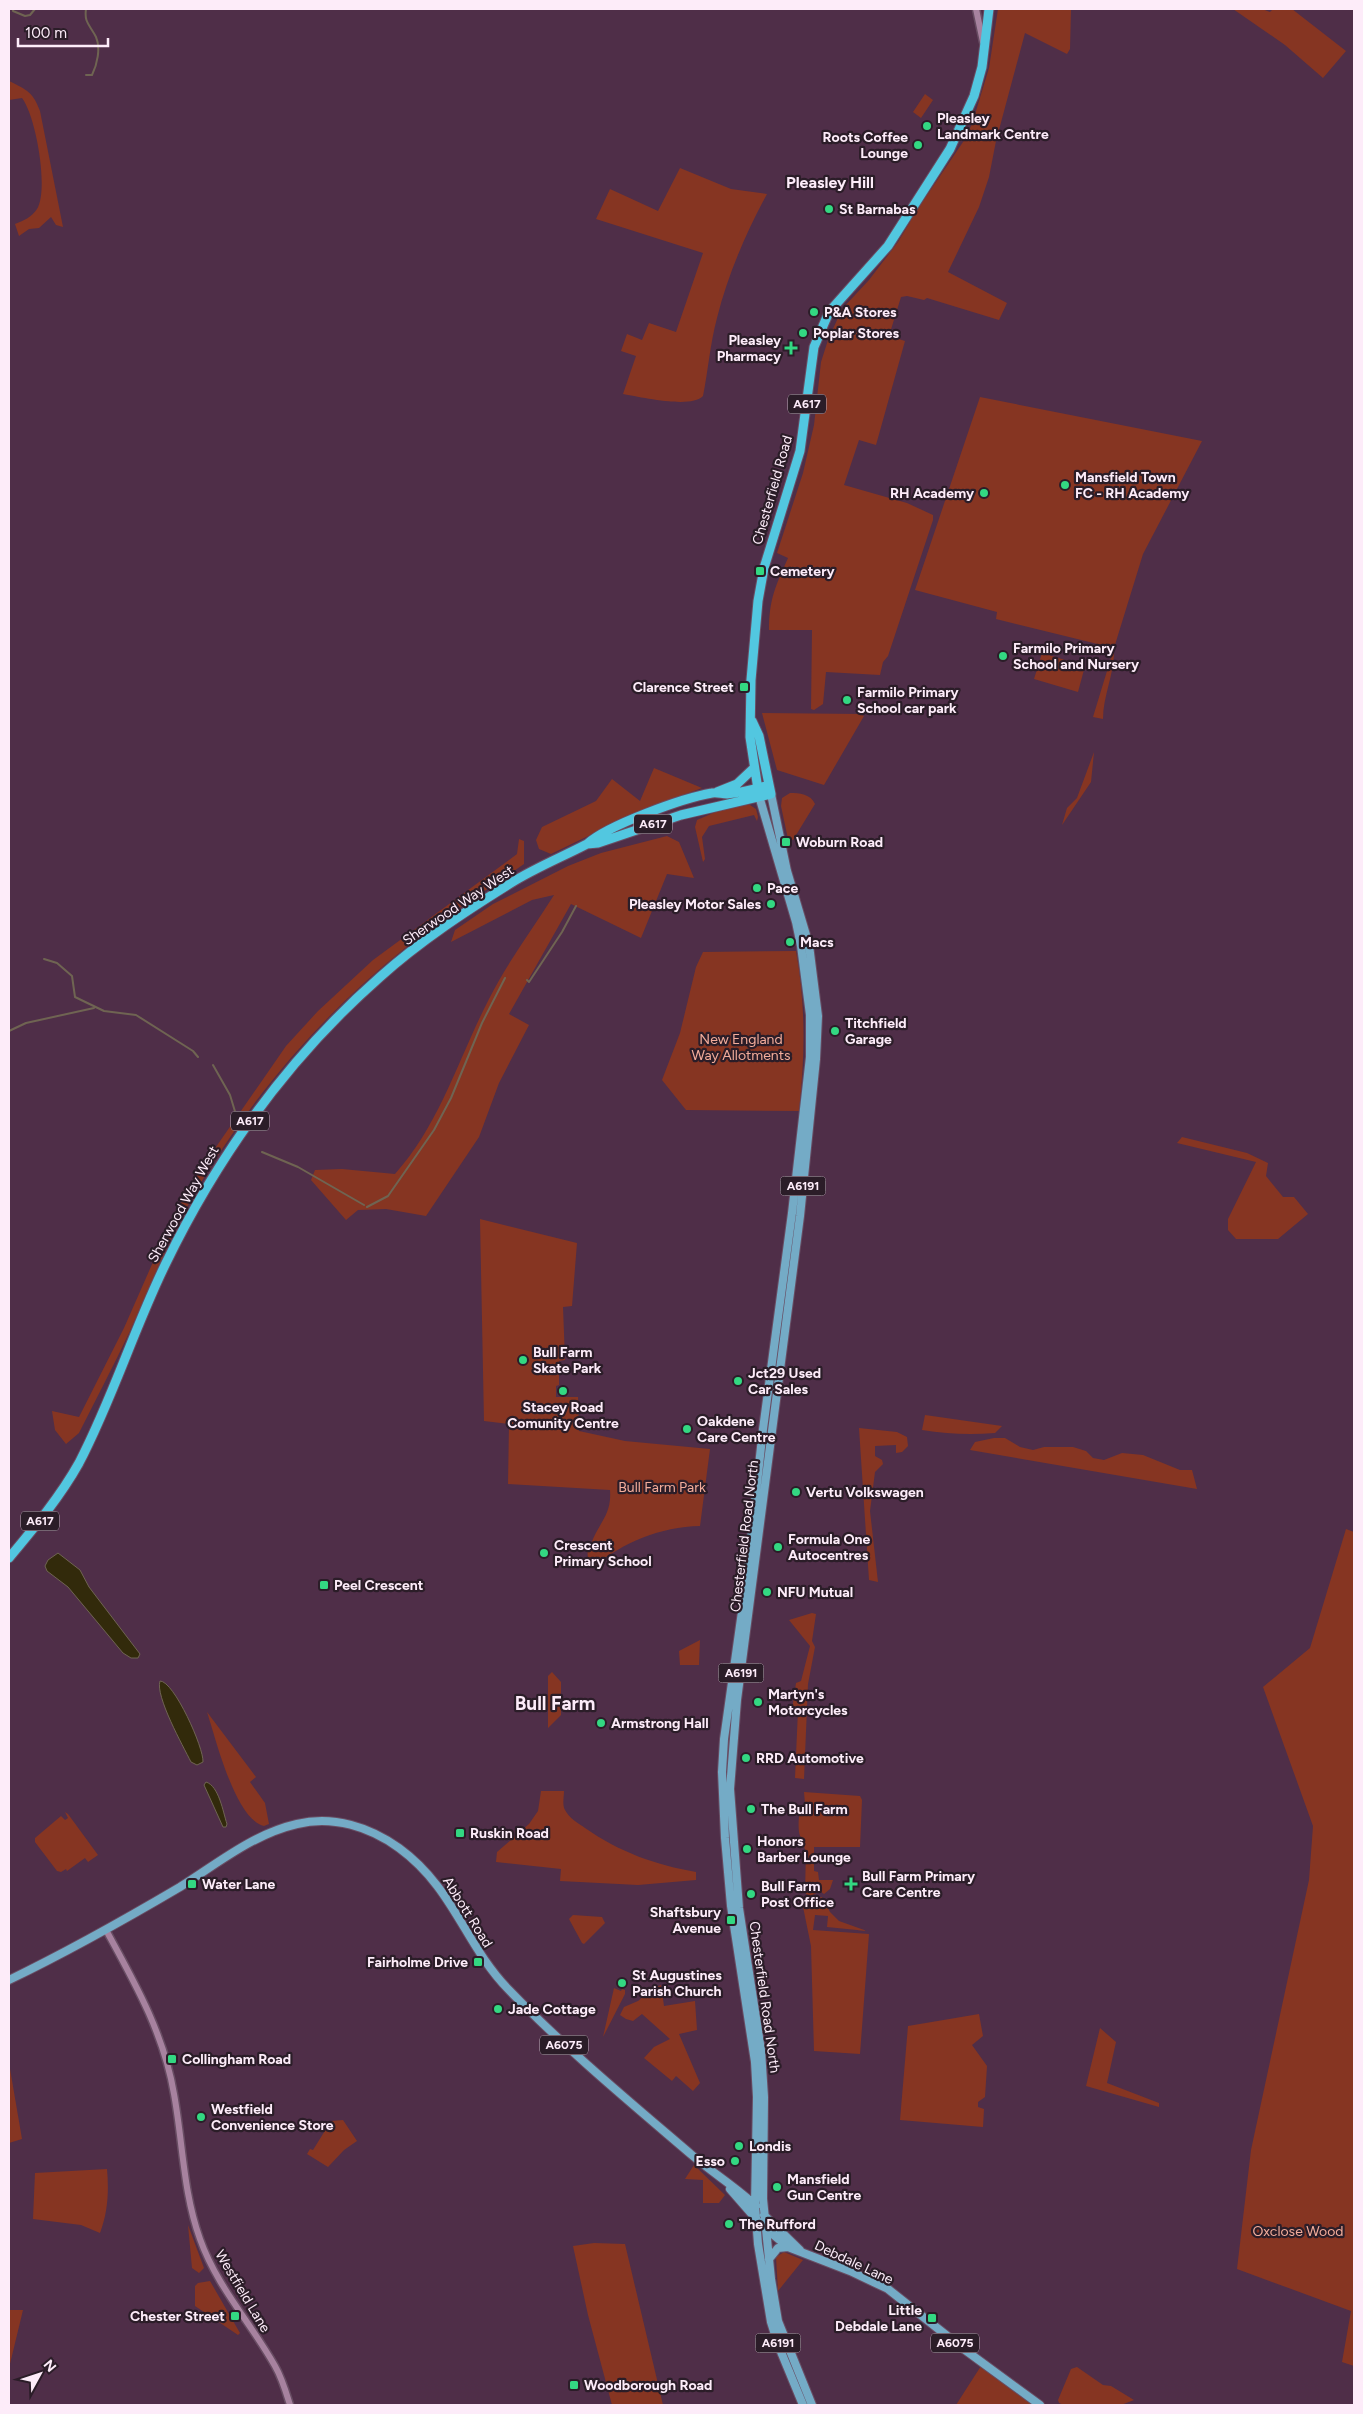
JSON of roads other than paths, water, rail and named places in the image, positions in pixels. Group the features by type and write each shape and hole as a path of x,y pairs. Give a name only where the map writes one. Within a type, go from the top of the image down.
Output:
{"highway":[{"name":"Chesterfield Road","path":"751,719 751,680 758,601 764,568 800,451 814,346 829,312 888,246 950,149 974,96 985,48 989,9"},
{"name":"Chesterfield Road North","path":"751,719 750,737 758,792"},
{"name":"Chesterfield Road North","path":"751,719 759,736 770,790"},
{"name":"A617","path":"714,793 738,784 754,768"},
{"name":"Sherwood Way West","path":"9,1558 43,1516 78,1465 110,1399 165,1265 191,1214 225,1155 285,1075 331,1024 381,976 441,930 513,882 587,844 595,837 636,819 714,793 770,790"},
{"name":"Sherwood Way West","path":"587,844 598,843 758,792"}],"main road":[{"name":"Chesterfield Road North","path":"765,2216 761,2050 739,1908 730,1774 737,1700 756,1566 758,1522 786,1289 816,1059 818,1016 809,945 787,871 770,790"},
{"name":"Chesterfield Road North","path":"758,792 796,922 808,993 810,1057 802,1161"},
{"name":"Chesterfield Road North","path":"755,2205 757,2097 755,2062 731,1906 725,1838 722,1764 746,1583 763,1429 786,1289"},
{"name":"Abbott Road","path":"9,1980 106,1930 256,1840 284,1828 315,1821 341,1822 362,1827 399,1848 427,1873 455,1910 485,1962 507,1988 581,2061 727,2184 756,2219"},
{"path":"736,2189 748,2189 756,2177"},
{"name":"Abbott Road","path":"727,2184 755,2205"},
{"name":"A6075","path":"755,2205 765,2216"},
{"name":"A6191","path":"755,2205 762,2277 771,2322 803,2405"},
{"name":"A6191","path":"765,2216 778,2321 812,2405"},
{"name":"Debdale Lane","path":"765,2216 800,2250"},
{"name":"A6075","path":"756,2219 767,2230"},
{"name":"Debdale Lane","path":"767,2230 788,2247 800,2250 888,2289 965,2350 1040,2405"},
{"path":"769,2259 778,2248 788,2247"}],"street":[{"name":"Chesterfield Road","path":"976,9 985,48"},
{"name":"Westfield Lane","path":"106,1930 142,1996 166,2058 176,2102 187,2197 209,2263 275,2367 290,2405"}],"waterway":[{"path":"13,9 13,11 25,16 30,15 35,9"},
{"path":"86,9 87,21 96,37 98,51 92,75 86,75"},
{"path":"527,980 529,982 562,932 576,906"},
{"path":"44,959 57,963 72,976 75,997 104,1011 136,1015 193,1051 198,1057"},
{"path":"367,1207 388,1196 434,1130 451,1098 482,1023 505,978"},
{"path":"9,1031 26,1023 94,1008"},
{"path":"213,1065 230,1095 237,1118"},
{"path":"262,1152 298,1167 364,1205"}],"place":[{"name":"Pleasley Landmark Centre","path":"927,126"},
{"name":"Roots Coffee Lounge","path":"918,145"},
{"name":"St Barnabas","path":"829,209"},
{"name":"P&A Stores","path":"814,312"},
{"name":"Poplar Stores","path":"803,333"},
{"name":"Pleasley Pharmacy","path":"791,348"},
{"name":"Mansfield Town FC - RH Academy","path":"1065,485"},
{"name":"RH Academy","path":"984,493"},
{"name":"Cemetery","path":"760,571"},
{"name":"Farmilo Primary School and Nursery","path":"1003,656"},
{"name":"Clarence Street","path":"744,687"},
{"name":"Farmilo Primary School car park","path":"847,700"},
{"name":"Woburn Road","path":"786,842"},
{"name":"Pace","path":"757,888"},
{"name":"Pleasley Motor Sales","path":"771,904"},
{"name":"Macs","path":"790,942"},
{"name":"Titchfield Garage","path":"835,1031"},
{"name":"Bull Farm Skate Park","path":"523,1360"},
{"name":"Jct29 Used Car Sales","path":"738,1381"},
{"name":"Stacey Road Comunity Centre","path":"563,1391"},
{"name":"Oakdene Care Centre","path":"687,1429"},
{"name":"Vertu Volkswagen","path":"796,1492"},
{"name":"Formula One Autocentres","path":"778,1547"},
{"name":"Crescent Primary School","path":"544,1553"},
{"name":"Peel Crescent","path":"324,1585"},
{"name":"NFU Mutual","path":"767,1592"},
{"name":"Martyn's Motorcycles","path":"758,1702"},
{"name":"Armstrong Hall","path":"601,1723"},
{"name":"RRD Automotive","path":"746,1758"},
{"name":"The Bull Farm","path":"751,1809"},
{"name":"Ruskin Road","path":"460,1833"},
{"name":"Honors Barber Lounge","path":"747,1849"},
{"name":"Water Lane","path":"192,1884"},
{"name":"Bull Farm Primary Care Centre","path":"851,1884"},
{"name":"Bull Farm Post Office","path":"751,1894"},
{"name":"Shaftsbury Avenue","path":"731,1920"},
{"name":"Fairholme Drive","path":"478,1962"},
{"name":"St Augustines Parish Church","path":"622,1983"},
{"name":"Jade Cottage","path":"498,2009"},
{"name":"Collingham Road","path":"172,2059"},
{"name":"Westfield Convenience Store","path":"201,2117"},
{"name":"Londis","path":"739,2146"},
{"name":"Esso","path":"735,2161"},
{"name":"Mansfield Gun Centre","path":"777,2187"},
{"name":"The Rufford","path":"729,2224"},
{"name":"Chester Street","path":"235,2316"},
{"name":"Little Debdale Lane","path":"932,2318"},
{"name":"Woodborough Road","path":"574,2385"}],"district":[{"name":"Pleasley Hill","path":"830,182"},
{"name":"Bull Farm","path":"555,1703"}],"park label":[{"name":"New England Way Allotments","path":"741,1048"},
{"name":"Bull Farm Park","path":"662,1487"},
{"name":"Oxclose Wood","path":"1298,2231"}]}
